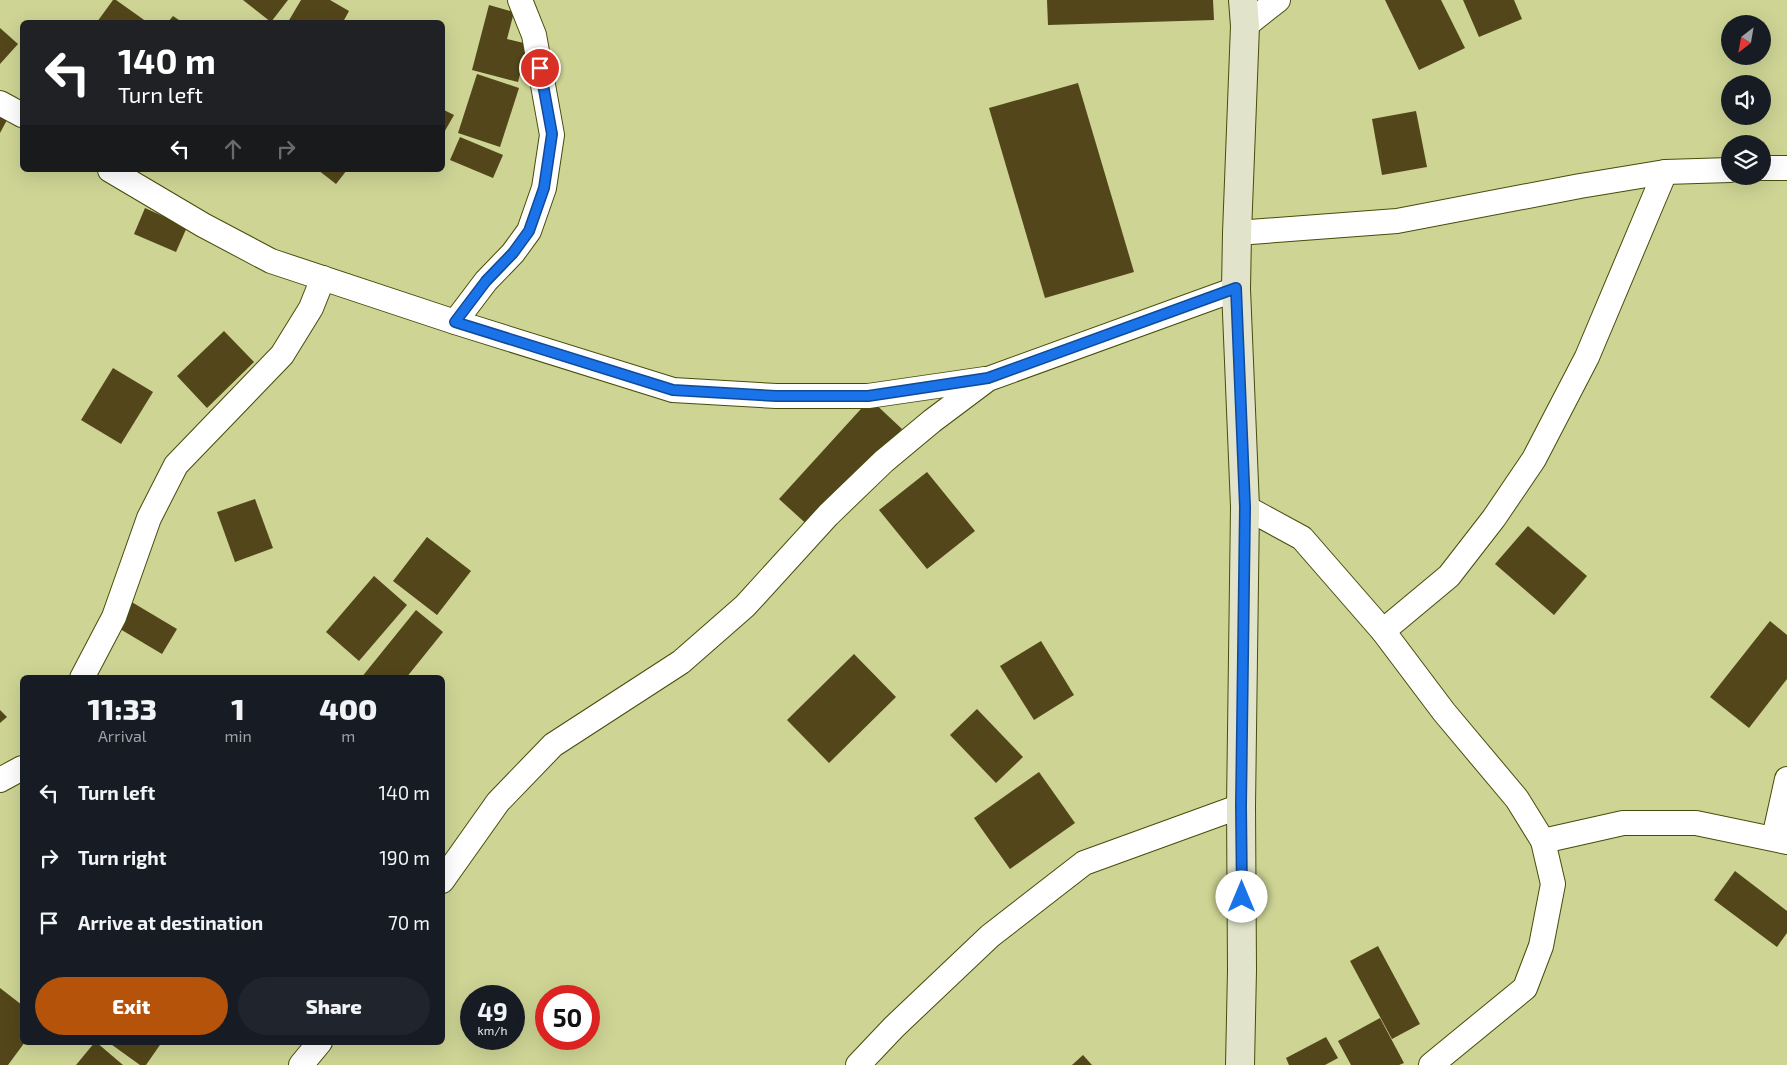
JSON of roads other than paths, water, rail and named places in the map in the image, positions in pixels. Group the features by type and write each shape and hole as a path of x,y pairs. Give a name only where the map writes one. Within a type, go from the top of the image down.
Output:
{"main road":[{"path":"1240,1065 1245,507 1236,288 1236,233 1244,13"}],"street":[{"path":"455,322 486,281 513,253 529,231 544,188 552,134 534,35 520,0"},
{"path":"1244,13 1278,0"},
{"path":"0,103 20,114"},
{"path":"1771,168 1787,168"},
{"path":"1236,233 1397,221 1665,172 1721,170"},
{"path":"113,172 203,226 271,261 455,322 673,390 776,396 868,396 988,378 1236,288"},
{"path":"1383,631 1449,576 1494,518 1534,459 1587,357 1665,172"},
{"path":"84,675 114,617 149,518 176,465 282,355 311,308 323,278"},
{"path":"445,877 498,802 554,745 681,662 745,606 828,515 884,461 988,378"},
{"path":"1245,507 1302,538 1383,631 1444,712 1517,799 1543,841 1553,884 1541,946 1525,988 1431,1065"},
{"path":"0,780 20,769"},
{"path":"1543,841 1623,823 1696,823 1781,840 1787,779"},
{"path":"858,1065 894,1027 990,936 1084,863 1241,806"},
{"path":"301,1065 318,1045"}]}
